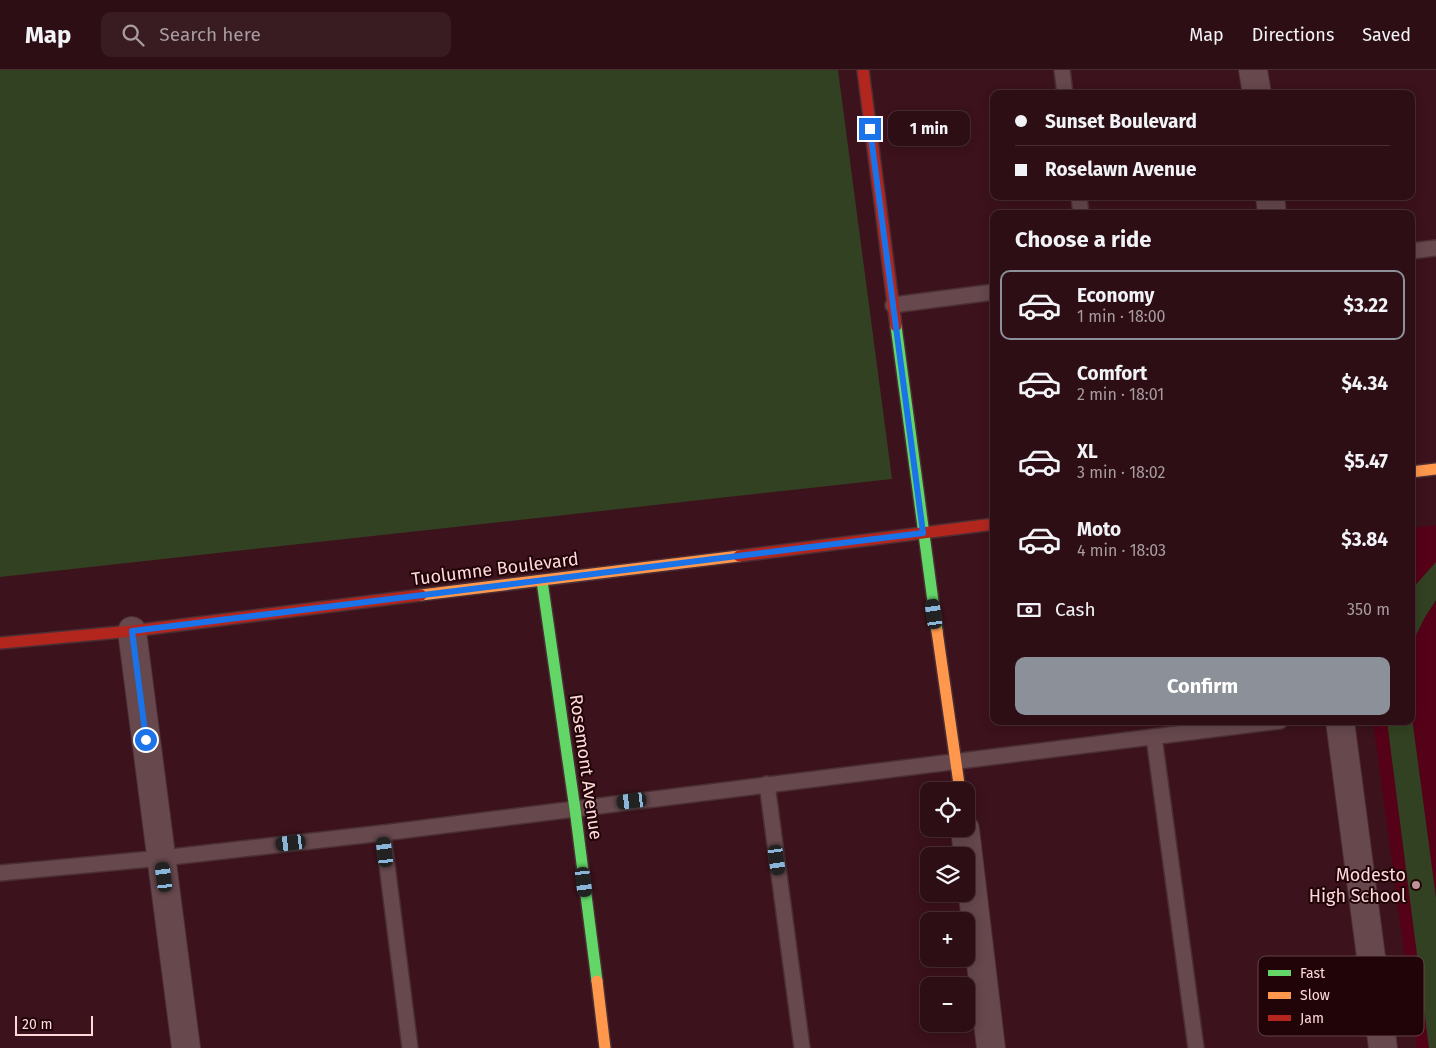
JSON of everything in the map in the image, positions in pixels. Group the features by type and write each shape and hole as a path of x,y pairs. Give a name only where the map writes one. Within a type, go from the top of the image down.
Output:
{"street":[{"path":"862,70 923,533 959,782"},
{"path":"1254,70 1256,90"},
{"path":"1415,472 1436,469"},
{"name":"Tuolumne Boulevard","path":"0,643 132,631 990,525"},
{"name":"Rosemont Avenue","path":"542,581 575,808 605,1048"},
{"path":"132,631 186,1048"},
{"path":"1341,725 1371,956"},
{"path":"966,837 991,1048"}],"lane":[{"path":"1062,70 1064,90"},
{"path":"1415,251 1436,248"},
{"path":"893,305 990,293"},
{"path":"0,874 383,833 1248,725"},
{"path":"1154,737 1196,1048"},
{"path":"767,784 802,1048"},
{"path":"383,833 410,1048"}],"shaded area":[{"name":"Modesto High School","path":"1436,525 1436,1048 1417,1048 1415,1036 1424,1036 1424,956 1405,956 1374,725 1415,725 1415,528"}],"green space":[{"path":"0,70 838,70 892,479 0,577"},
{"path":"1436,562 1436,600 1425,617 1415,639 1415,586"},
{"path":"1388,725 1413,725 1436,898 1436,1048 1429,1048 1424,1009 1424,956 1417,956"}],"traffic: fast":[{"path":"896,326 937,631"},
{"path":"542,581 575,809 597,981"}],"traffic: slow":[{"path":"1415,472 1436,469"},
{"path":"421,595 739,556"},
{"path":"937,631 959,782"},
{"path":"597,981 605,1048"}],"traffic: jam":[{"path":"863,70 896,326"},
{"path":"739,556 990,525"},
{"path":"0,643 132,631 421,595"}],"place":[{"name":"Modesto High School","path":"1416,885"}],"route":[{"path":"146,740 132,631 923,533 870,129"}]}
